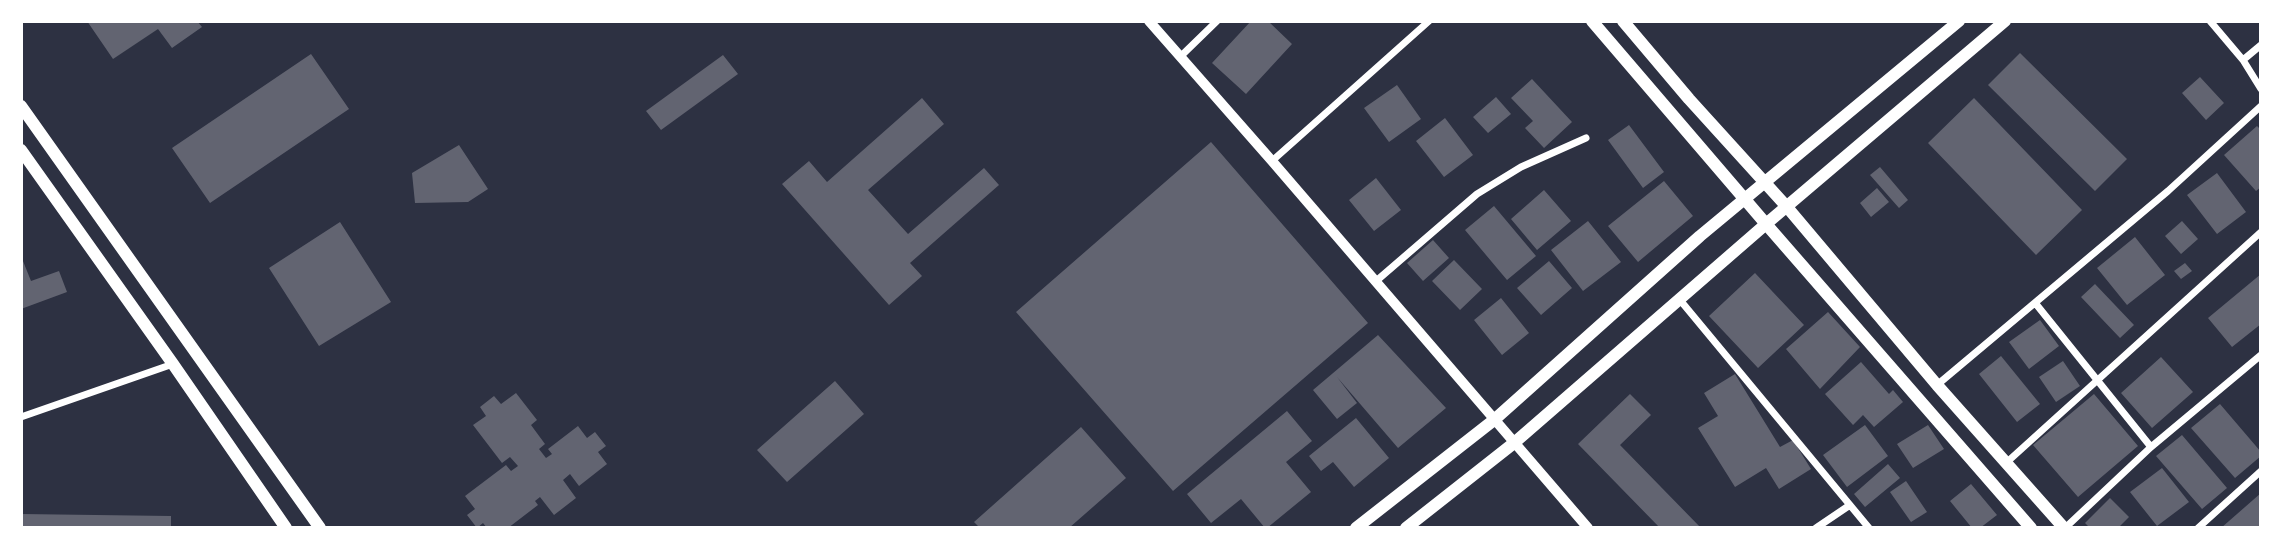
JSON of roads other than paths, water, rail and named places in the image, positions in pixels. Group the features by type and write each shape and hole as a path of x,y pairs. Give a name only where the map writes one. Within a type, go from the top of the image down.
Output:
{"main road":[{"path":"1591,21 2031,528"},
{"path":"1623,21 1689,99 1787,206 1937,385 2064,528"},
{"path":"1356,528 1494,420 1744,199 1958,21"},
{"path":"1406,528 1514,443 2005,21"},
{"path":"21,106 320,528"},
{"path":"21,150 286,528"}],"street":[{"path":"1149,21 1588,528"},
{"path":"1180,57 1217,21"},
{"path":"1272,161 1429,21"},
{"path":"2210,21 2243,60 2261,89"},
{"path":"2243,60 2261,45"},
{"path":"1937,385 2168,191 2261,106"},
{"path":"1375,282 1477,194 1521,167 1586,138"},
{"path":"2006,463 2261,232"},
{"path":"1680,300 1869,528"},
{"path":"2036,304 2151,447"},
{"path":"2064,528 2151,447 2261,355"},
{"path":"21,417 173,364"},
{"path":"2198,528 2261,471"},
{"path":"1816,528 1850,505"}]}
